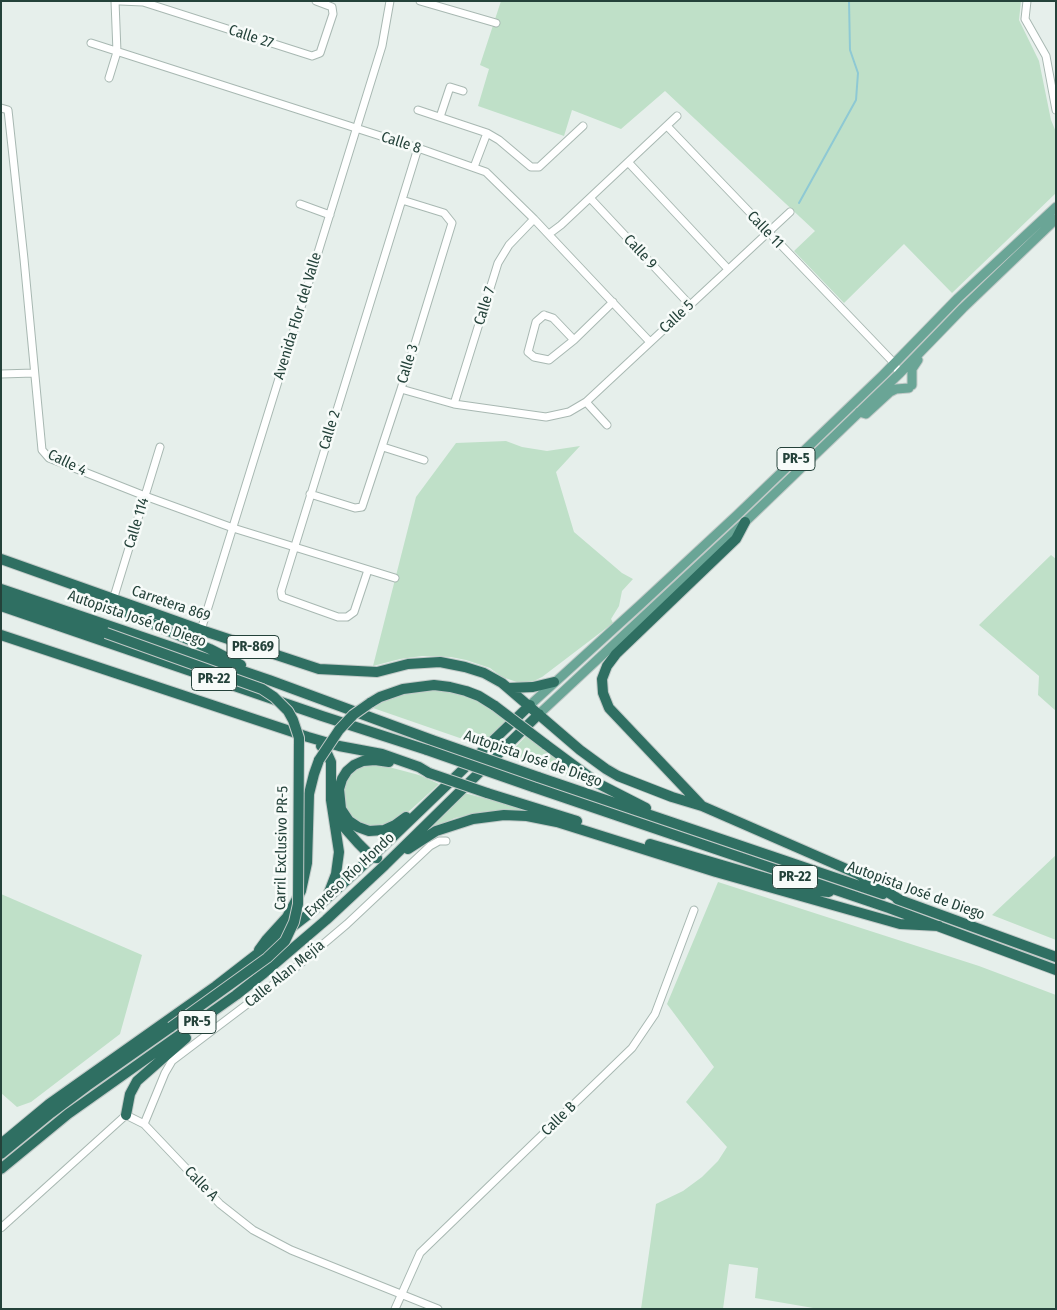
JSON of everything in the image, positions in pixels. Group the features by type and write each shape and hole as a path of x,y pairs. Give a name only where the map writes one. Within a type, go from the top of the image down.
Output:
{"highway":[{"path":"702,806 609,708 603,693 602,679 607,666 616,654 736,539 745,522"},
{"name":"Carretera 869","path":"1,559 113,600 318,669 377,672 408,664 440,662 465,666 484,673 508,688 580,750 618,776 702,806 858,874 902,901"},
{"path":"20,566 50,582 143,618 210,649 269,680"},
{"name":"Autopista José de Diego","path":"1,589 269,680 432,740 902,901 1056,957"},
{"name":"Carril Exclusivo PR-5","path":"1,598 106,633 262,689 274,697 288,711 293,720 298,738 298,904 292,928 284,941 267,958 87,1086 1,1154"},
{"name":"Autopista José de Diego","path":"1,606 848,894 1056,970"},
{"path":"1,635 308,737 339,746 382,754 419,767 429,773"},
{"path":"508,688 533,687 554,682"},
{"path":"252,959 287,917 301,891 307,863 309,794 319,760 333,738 345,724 370,703 380,697 403,689 434,685 450,686 479,696 496,706 599,784 668,821"},
{"name":"Expreso Río Hondo","path":"1,1144 49,1104 252,959 327,898 530,705"},
{"name":"Expreso Río Hondo","path":"1,1169 68,1114 236,995 326,920 539,714"},
{"path":"308,737 326,751 331,762 330,800 339,844 339,862 327,898"},
{"path":"423,808 414,810 402,821 390,828 369,831 354,825 346,817 340,804 339,789 348,771 354,765 368,760 385,761 429,773 644,843 807,890 848,894"},
{"path":"334,816 372,857 388,862 429,835 445,827 482,817 504,815 527,816 557,822 716,872 900,924 939,926"},
{"path":"126,1115 130,1094 137,1081 236,995"}],"main road":[{"name":"PR-5","path":"530,705 714,536 895,364 958,298 1056,207"},
{"name":"PR-5","path":"539,714 745,522 1056,219"},
{"path":"859,412 866,414 890,392 910,386 912,370 920,357 921,351"},
{"path":"674,589 679,579 714,544 714,536"}],"street":[{"path":"109,78 117,52 115,1"},
{"name":"Calle 27","path":"120,1 143,2 312,56 320,53 333,14 332,7 316,1"},
{"name":"Avenida Flor del Valle","path":"201,630 382,46 390,1"},
{"path":"420,1 496,23"},
{"path":"1027,1 1025,19 1046,56 1056,110"},
{"name":"Calle 8","path":"91,43 357,128 486,172 549,234 650,342"},
{"path":"440,117 450,87 463,91"},
{"name":"Calle 4","path":"1,108 8,110 42,450 49,458 145,496 233,528 394,578"},
{"path":"418,110 487,133 499,140 531,167 539,167 583,126"},
{"path":"549,234 678,116"},
{"name":"Calle 11","path":"667,126 895,364 899,374"},
{"path":"474,167 487,133"},
{"name":"Calle 2","path":"368,570 354,612 347,617 338,617 282,597 281,590 310,494 418,148"},
{"path":"628,162 728,269"},
{"name":"Calle 9","path":"590,198 690,305"},
{"name":"Calle 3","path":"310,494 355,508 362,507 383,447 452,223 444,213 402,200"},
{"path":"300,204 330,215"},
{"name":"Calle 5","path":"401,389 454,404 546,417 569,412 586,402 790,212"},
{"name":"Calle 7","path":"454,404 498,263 509,244 534,219"},
{"path":"574,340 553,318 544,315 536,322 528,352 534,357 549,360 574,340 613,302"},
{"path":"1,374 34,373"},
{"path":"586,402 607,425"},
{"name":"Calle 114","path":"113,600 160,447"},
{"path":"383,447 424,460"},
{"path":"1,631 100,667"},
{"name":"Calle Alan Mejía","path":"144,1124 165,1073 172,1062 294,968 347,924 430,846 439,841 446,841"},
{"name":"Calle B","path":"395,1309 420,1254 632,1048 655,1014 694,910"},
{"path":"1,1228 126,1115"},
{"name":"Calle A","path":"126,1115 144,1124 220,1204 253,1230 291,1250 438,1309"}],"green space":[{"path":"501,1 1021,1 1019,20 1039,61 1051,120 1056,132 1056,193 952,293 904,244 844,303 794,251 815,231 665,91 621,129 572,110 564,136 478,106 489,69 480,65"},
{"path":"506,441 522,447 547,451 580,446 556,472 574,532 622,573 633,579 622,591 619,606 611,619 613,623 542,677 534,681 520,683 502,677 490,668 451,657 422,656 373,666 416,497 456,443"},
{"path":"1051,555 1056,559 1056,711 1038,695 1039,676 979,625"},
{"path":"419,690 443,690 465,694 489,707 507,721 480,745 373,708 391,697"},
{"path":"526,736 589,782 508,755"},
{"path":"364,766 385,766 419,775 439,784 406,814 395,821 380,825 365,825 352,818 345,808 343,796 344,785 350,776"},
{"path":"464,793 523,808 523,811 489,811 455,818 430,829 428,827"},
{"path":"1056,855 1056,940 992,915"},
{"path":"718,882 979,966 1056,995 1056,1309 819,1309 755,1298 758,1268 729,1264 723,1309 641,1309 656,1204 683,1191 702,1177 718,1161 727,1147 686,1102 714,1067 667,1004"},
{"path":"1,894 142,955 120,1034 31,1102 17,1107 1,1093"}],"waterway":[{"path":"799,203 856,100 858,73 850,50 849,1"}]}
